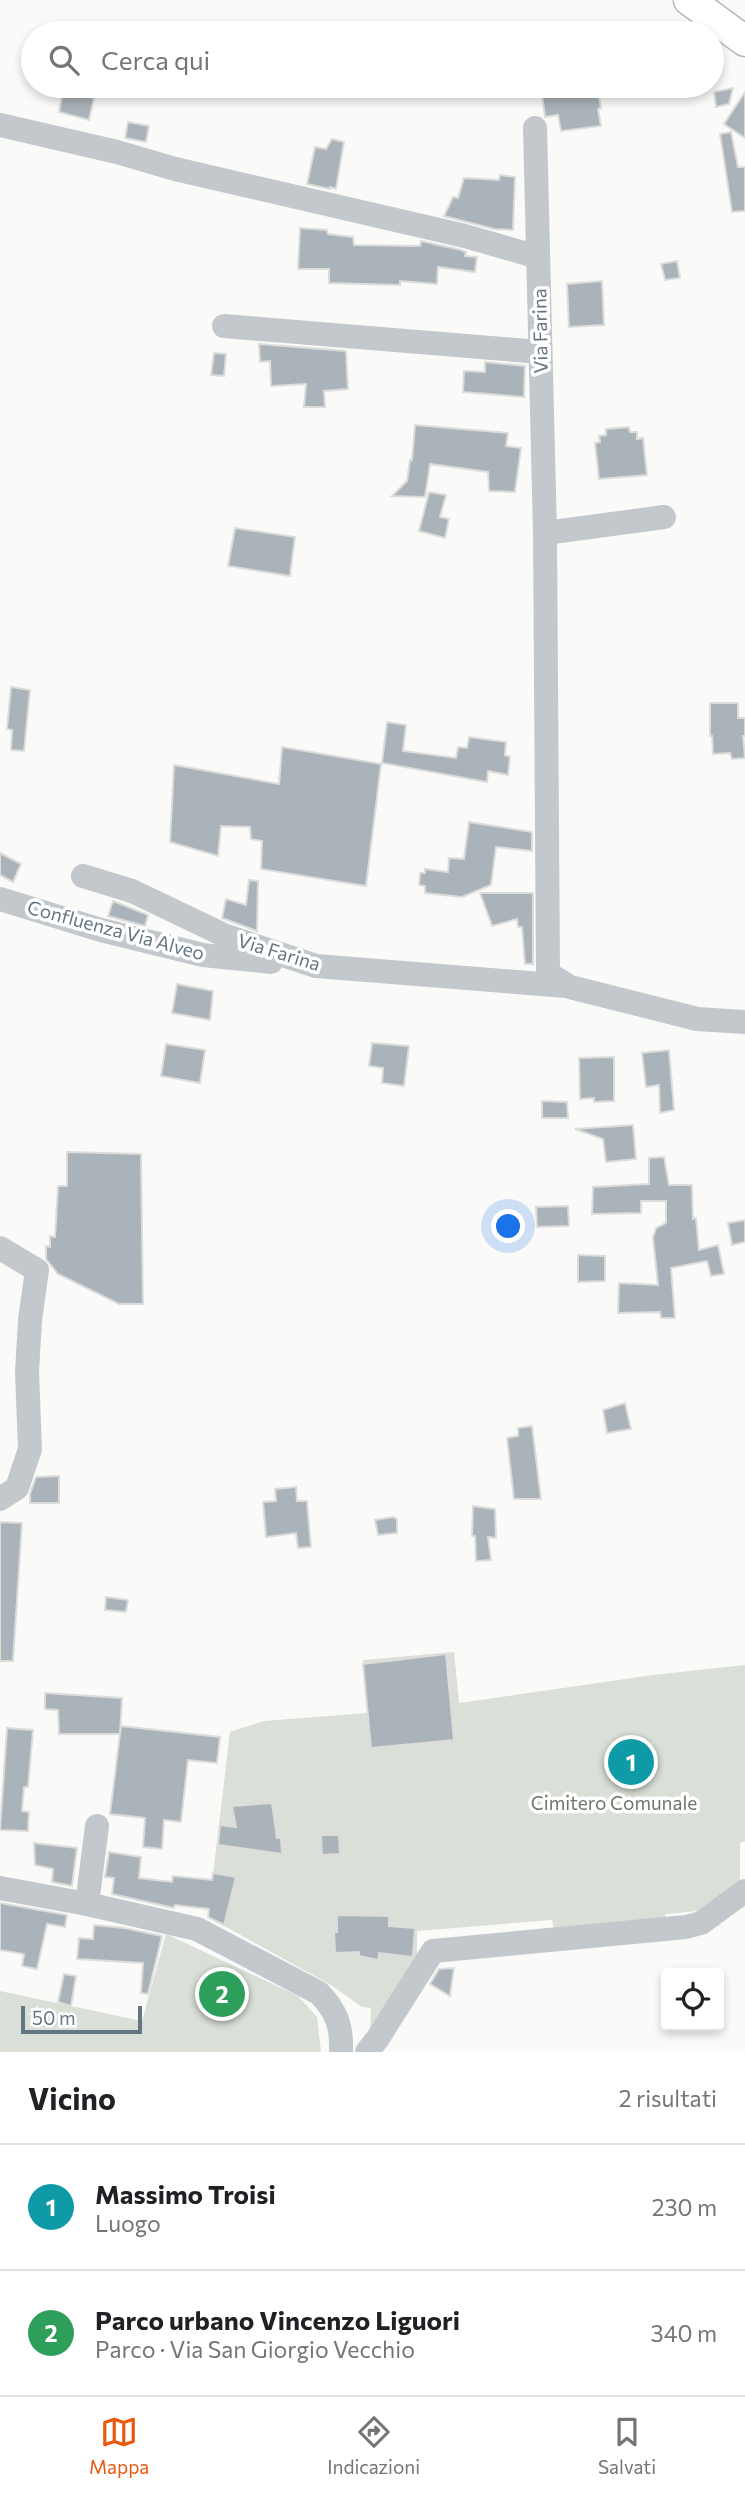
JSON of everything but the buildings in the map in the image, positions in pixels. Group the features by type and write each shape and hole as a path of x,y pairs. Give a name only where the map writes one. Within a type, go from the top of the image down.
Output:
{"main road":[{"path":"688,0 717,21"},
{"path":"724,26 745,41"}],"street":[{"path":"0,125 117,152 174,169 465,236 538,257"},
{"name":"Via Farina","path":"535,128 545,533 548,972 570,987"},
{"path":"224,326 540,352"},
{"path":"545,533 664,517"},
{"name":"Via Farina","path":"83,876 132,891 226,936 316,966 570,987 697,1019 745,1022"},
{"name":"Confluenza Via Alveo","path":"0,899 101,930 203,955 316,966"},
{"path":"0,1248 37,1270 27,1372 30,1449 17,1488 0,1499"},
{"path":"87,1903 97,1826"},
{"path":"0,1888 87,1903 197,1929 319,1993 332,2007 338,2022 341,2052"},
{"path":"367,2052 433,1951 686,1927 701,1923 745,1891"}],"green space":[{"name":"Cimitero Comunale","path":"454,1652 459,1703 653,1675 745,1665 745,1841 740,1843 740,1882 697,1911 666,1914 665,1918 554,1931 552,1920 417,1931 417,1958 370,2032 371,2008 362,2007 331,1985 208,1917 230,1732 264,1721 367,1713 363,1660"},
{"path":"166,1934 298,1996 317,2017 321,2052 0,2052 0,1991 142,2021"}],"place":[{"name":"Massimo Troisi","path":"631,1762"},
{"name":"Parco urbano Vincenzo Liguori","path":"222,1994"}]}
